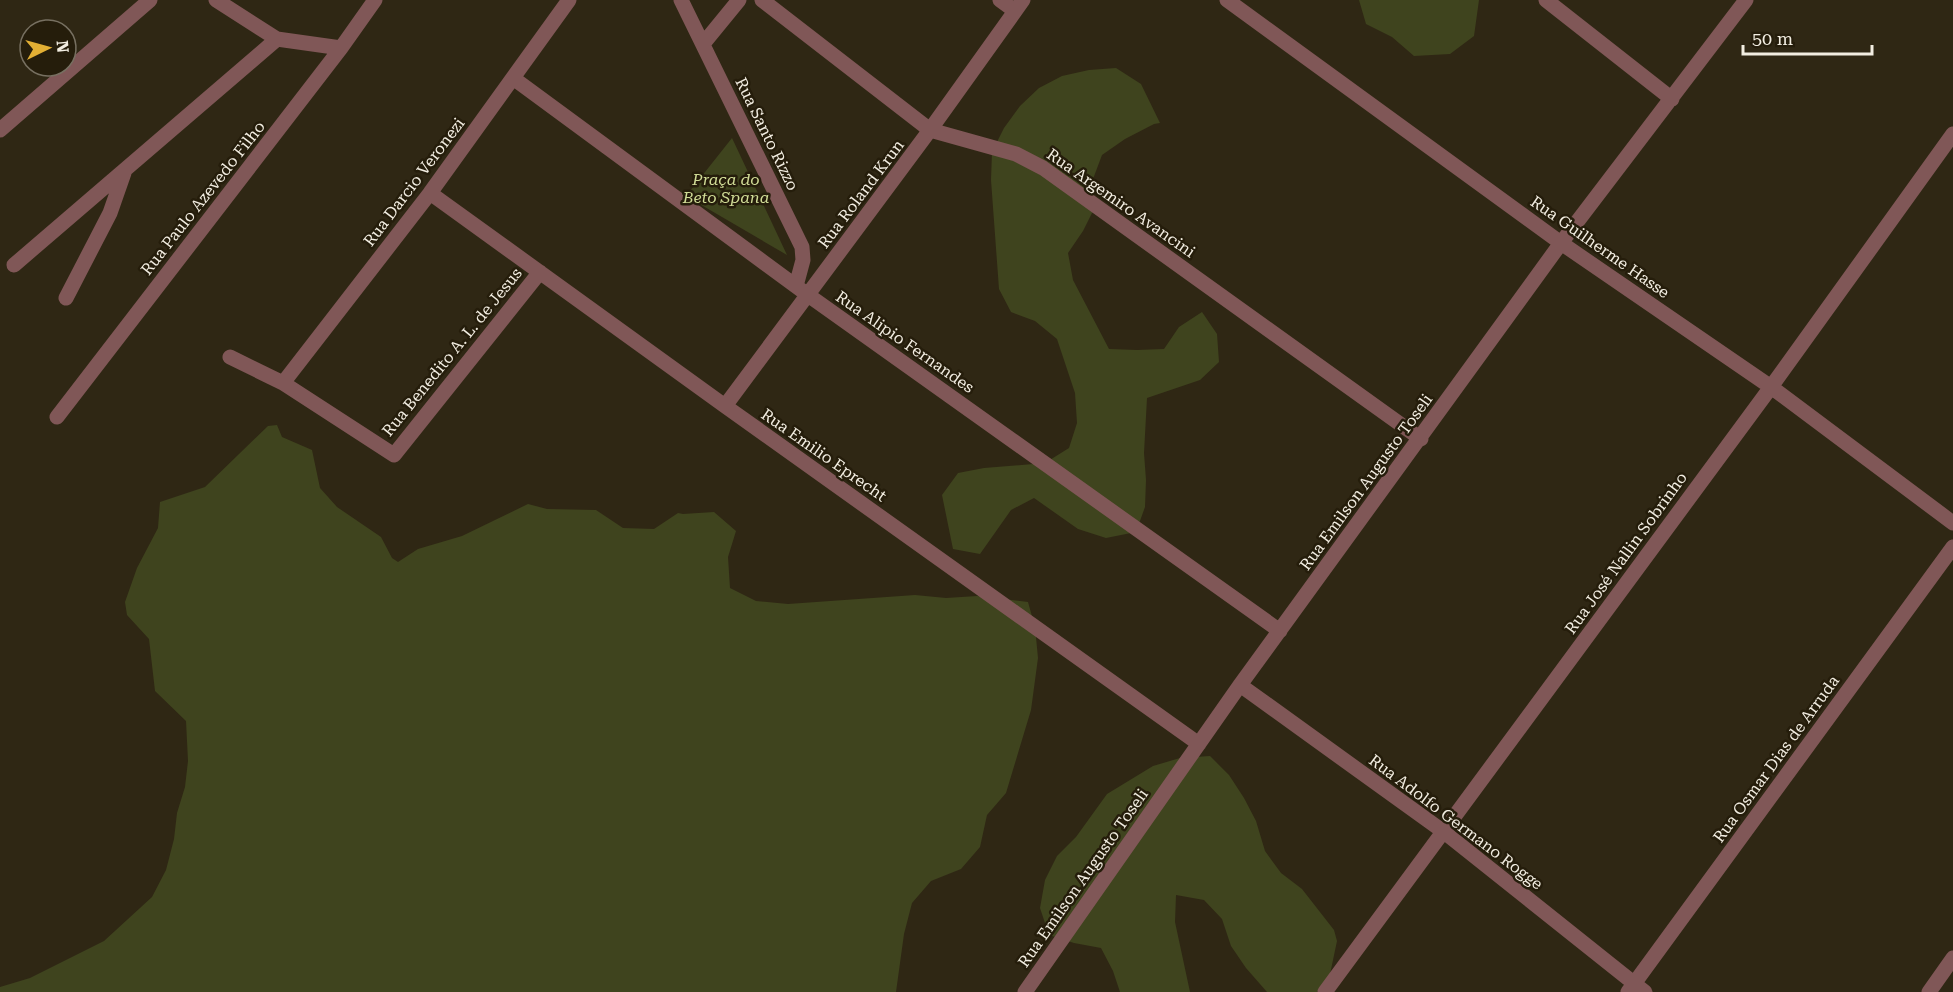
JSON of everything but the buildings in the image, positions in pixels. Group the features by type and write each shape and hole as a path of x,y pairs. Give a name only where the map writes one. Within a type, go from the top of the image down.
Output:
{"street":[{"path":"0,130 150,0"},
{"path":"216,0 277,39 341,48"},
{"name":"Rua Paulo Azevedo Filho","path":"57,417 341,48 375,0"},
{"name":"Rua Darcio Veronezi","path":"283,383 430,193 569,0"},
{"name":"Rua Santo Rizzo","path":"681,0 802,246 802,291"},
{"path":"703,44 739,0"},
{"name":"Rua Argemiro Avancini","path":"762,0 930,130 1016,154 1043,168 1420,439"},
{"path":"1000,0 1019,5"},
{"name":"Rua Guilherme Hasse","path":"1227,0 1561,243 1771,387 1953,523"},
{"path":"1546,0 1672,99"},
{"name":"Rua Emilson Augusto Toseli","path":"1025,992 1240,686 1561,243 1746,0"},
{"name":"Rua Roland Krun","path":"725,406 802,291 930,130 1019,5"},
{"path":"14,265 277,39"},
{"name":"Rua Alipio Fernandes","path":"513,78 802,291 1280,632"},
{"name":"Rua José Nallin Sobrinho","path":"1325,992 1771,387 1953,134"},
{"path":"66,298 110,213 125,171"},
{"name":"Rua Emilio Eprecht","path":"430,193 1199,744"},
{"name":"Rua Benedito A. L. de Jesus","path":"283,383 394,455 540,272"},
{"path":"230,357 283,383"},
{"name":"Rua Osmar Dias de Arruda","path":"1636,989 1953,547"},
{"name":"Rua Adolfo Germano Rogge","path":"1240,686 1444,832 1636,989"},
{"path":"1929,992 1953,958"}],"green space":[{"path":"1359,0 1479,0 1474,36 1450,54 1414,56 1392,37 1366,24"},
{"path":"1116,68 1141,84 1160,123 1125,139 1102,155 1093,179 1095,207 1068,253 1073,280 1109,349 1164,349 1179,327 1202,312 1217,334 1219,362 1200,380 1147,398 1144,453 1145,507 1136,532 1106,538 1078,529 1034,498 1011,510 980,554 953,549 942,495 958,473 984,468 1045,463 1069,448 1077,423 1075,393 1057,339 1035,321 1011,312 999,289 991,180 992,152 1004,128 1020,106 1039,88 1062,76 1089,70"},
{"name":"Praça do Beto Spana","path":"732,138 787,255 686,196"},
{"path":"277,425 282,437 312,450 320,488 337,507 381,537 392,558 398,562 418,549 462,536 528,504 547,509 596,510 623,528 654,529 678,513 714,512 736,531 728,557 730,588 756,601 788,604 915,595 946,598 977,596 1028,602 1035,627 1038,658 1031,710 1006,793 987,815 980,847 961,869 931,881 912,903 904,934 896,992 0,992 0,987 30,978 104,941 152,897 166,870 174,839 177,813 185,787 188,761 186,721 155,691 149,639 127,615 125,602 137,568 158,528 160,502 205,487 268,426"},
{"path":"1210,756 1229,775 1244,798 1256,821 1265,851 1281,873 1302,889 1334,930 1337,941 1329,979 1317,992 1267,992 1231,946 1222,919 1204,900 1176,895 1175,922 1190,992 1120,992 1113,971 1101,948 1049,935 1040,908 1045,880 1057,856 1076,837 1107,794 1153,766 1180,758"}]}
